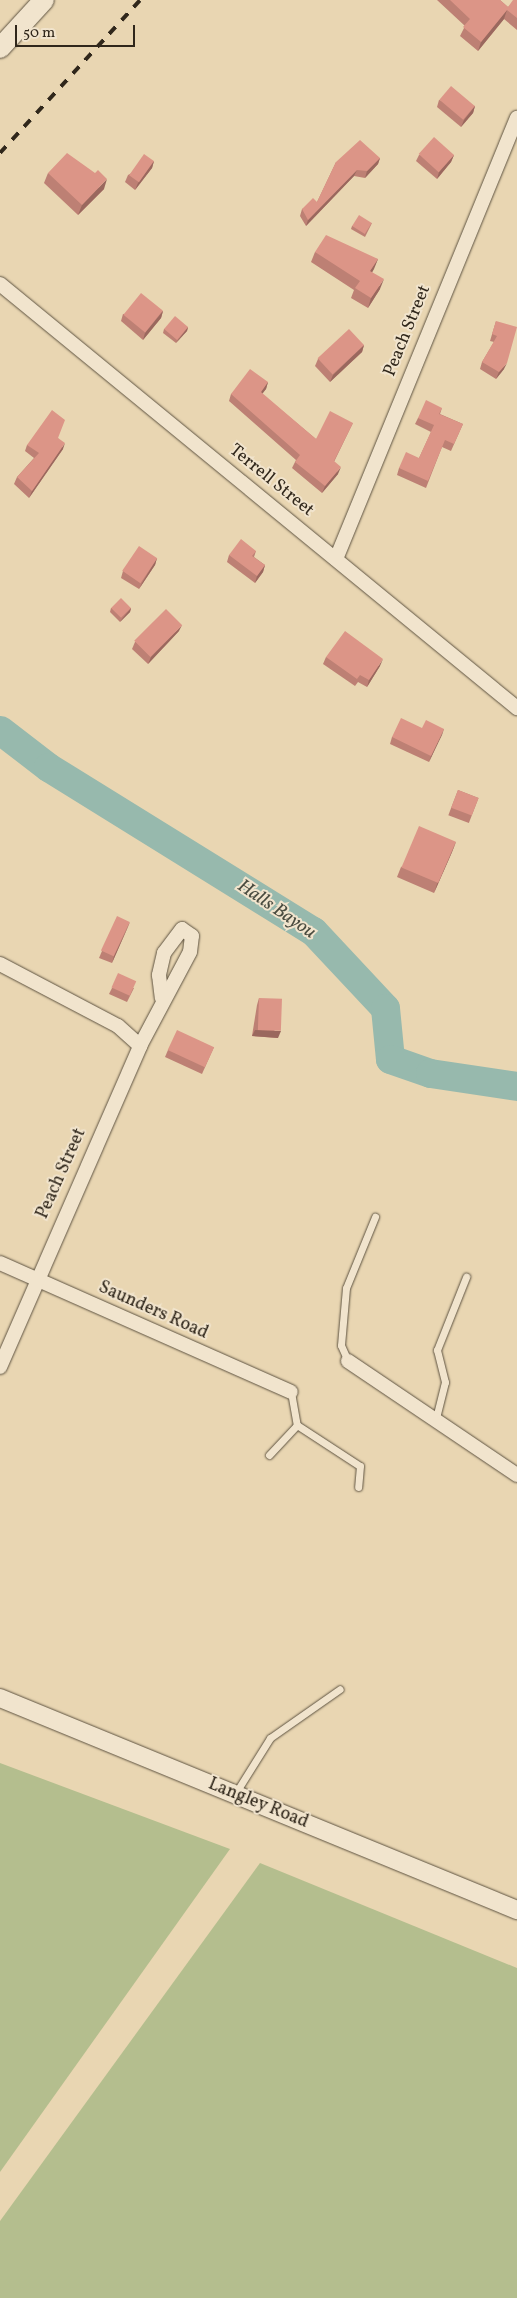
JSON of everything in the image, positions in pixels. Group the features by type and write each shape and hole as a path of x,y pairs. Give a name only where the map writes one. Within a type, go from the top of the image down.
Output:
{"main road":[{"path":"0,48 44,0"}],"street":[{"name":"Peach Street","path":"336,559 517,118"},
{"name":"Terrell Street","path":"0,284 517,708"},
{"path":"0,964 118,1026 140,1046"},
{"name":"Peach Street","path":"0,1367 36,1278 162,998"},
{"name":"Saunders Road","path":"0,1263 292,1392"},
{"path":"348,1361 436,1418 517,1475"},
{"name":"Langley Road","path":"0,1698 517,1910"}],"lane":[{"path":"348,1361 341,1345 346,1288 375,1217"},
{"path":"436,1418 445,1382 437,1350 466,1277"},
{"path":"292,1392 297,1425 360,1466 358,1488"},
{"path":"268,1455 297,1425"},
{"path":"235,1794 270,1738 340,1690"}],"green space":[{"path":"0,1763 230,1849 0,2172"},
{"path":"260,1863 517,1968 517,2298 0,2298 0,2221"}],"building":[{"path":"450,0 500,0 508,7 513,0 517,0 517,18 507,10 481,42 463,27 470,19"},
{"path":"451,86 475,106 463,120 439,100"},
{"path":"434,137 454,155 439,172 419,154"},
{"path":"360,140 380,158 367,171 357,170 308,220 302,209 313,198 317,202 336,162"},
{"path":"67,153 95,173 98,170 107,179 82,205 48,173"},
{"path":"144,154 154,161 139,182 129,175"},
{"path":"359,215 372,223 365,234 352,226"},
{"path":"326,235 378,259 370,271 384,279 371,298 355,288 360,281 315,252"},
{"path":"141,293 163,311 145,332 123,315"},
{"path":"175,316 188,327 177,340 164,329"},
{"path":"496,321 517,327 507,363 499,372 482,362 497,336 492,334"},
{"path":"349,329 364,345 333,374 318,358"},
{"path":"250,369 268,382 261,392 316,439 330,411 353,423 334,461 341,467 325,486 295,462 300,455 231,394"},
{"path":"426,400 442,408 439,414 463,424 454,444 445,440 428,481 399,468 406,452 419,458 434,425 418,418"},
{"path":"52,410 65,420 58,438 65,443 32,491 17,477 39,453 27,445"},
{"path":"241,539 256,551 252,556 265,565 257,576 229,555"},
{"path":"139,546 157,558 140,583 122,571"},
{"path":"121,598 131,608 121,618 111,608"},
{"path":"166,609 182,625 150,657 134,641"},
{"path":"345,631 383,659 369,680 360,675 357,679 326,657"},
{"path":"401,718 422,728 426,720 444,729 431,756 392,737"},
{"path":"458,790 479,798 472,816 451,808"},
{"path":"419,826 456,842 438,883 401,867"},
{"path":"117,916 130,922 114,956 101,950"},
{"path":"118,973 136,981 130,996 111,988"},
{"path":"259,998 282,999 281,1031 258,1030"},
{"path":"177,1030 214,1047 205,1067 168,1050"}],"waterway":[{"name":"Halls Bayou","path":"0,730 48,767 313,931 385,1008 390,1059 430,1073 517,1086"}],"railway":[{"path":"0,153 140,0"}]}
